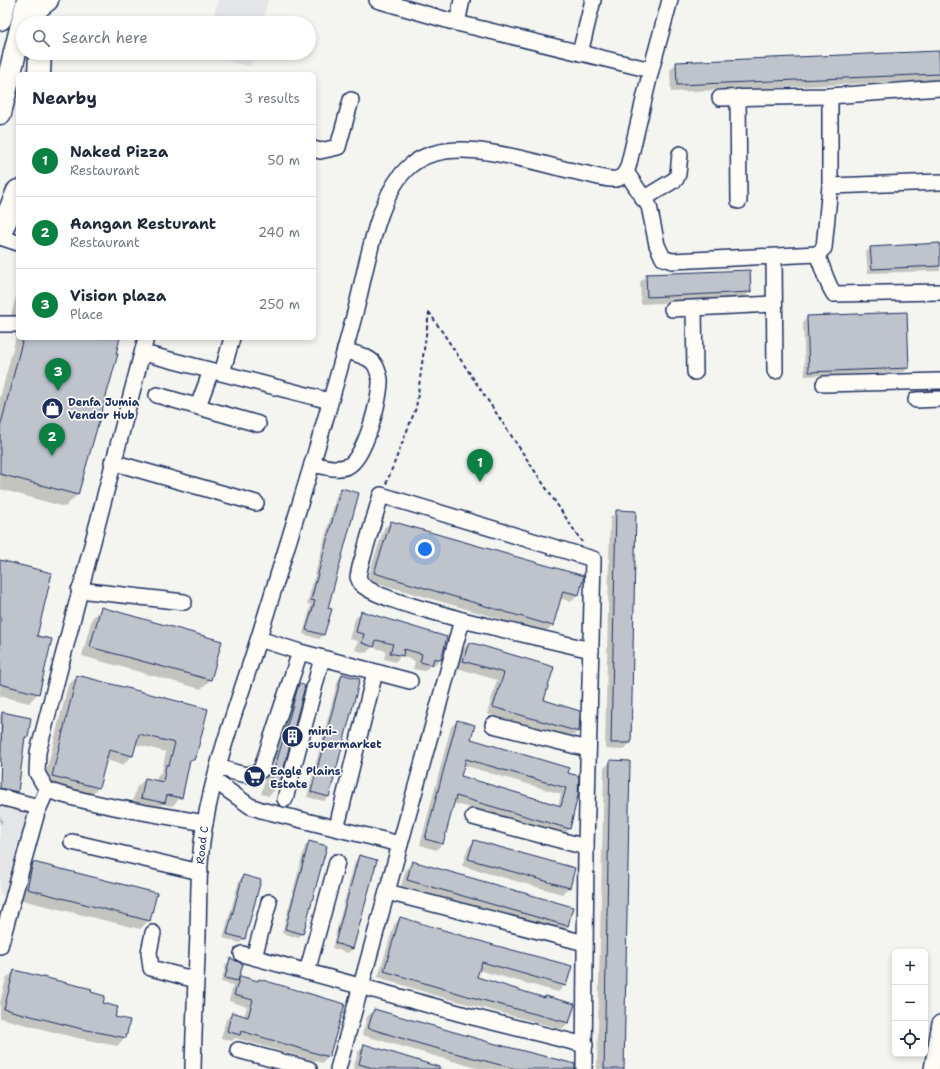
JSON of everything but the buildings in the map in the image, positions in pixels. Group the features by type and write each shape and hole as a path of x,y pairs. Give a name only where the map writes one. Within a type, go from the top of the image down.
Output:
{"highway":[{"path":"0,19 5,0"},
{"path":"25,16 28,0"},
{"path":"33,16 38,7 47,0"},
{"path":"45,16 47,0"},
{"path":"0,113 16,53"},
{"path":"38,72 39,60"},
{"path":"0,234 16,195"}],"street":[{"path":"377,0 457,23 651,70"},
{"path":"457,23 462,0"},
{"path":"580,53 593,0"},
{"path":"205,823 217,774 312,464 345,350 382,209 396,179 411,164 423,157 438,152 461,150 492,153 575,172 614,179 619,178 626,172 670,0"},
{"path":"720,98 830,96 940,88"},
{"path":"626,172 649,206 657,245 663,258 672,260 774,257 816,254 824,248 830,186 830,96"},
{"path":"738,97 739,201"},
{"path":"316,150 320,151 338,147 351,100"},
{"path":"643,199 676,179 680,154"},
{"path":"830,186 940,182"},
{"path":"0,237 16,242"},
{"path":"816,254 823,268 827,284 834,294 940,292"},
{"path":"774,257 775,371"},
{"path":"672,309 774,304"},
{"path":"694,309 695,372"},
{"path":"0,324 16,324"},
{"path":"0,946 39,807 47,790 37,773 38,752 112,462 146,340"},
{"path":"198,406 217,372 231,340"},
{"path":"312,464 336,468 349,466 358,456 374,415 380,379 375,365 371,360 345,350"},
{"path":"143,353 330,401"},
{"path":"824,384 940,381"},
{"path":"157,395 258,424"},
{"path":"916,400 940,399"},
{"path":"112,462 256,503"},
{"path":"584,1069 586,847 588,749 591,650 593,558 381,495 360,567 358,577 361,584 372,591 398,601 462,620 591,650"},
{"path":"79,590 184,602"},
{"path":"338,1069 462,620"},
{"path":"259,639 300,652 410,681"},
{"path":"217,774 250,776 257,774 261,770 300,652"},
{"path":"285,799 322,658"},
{"path":"339,818 375,672"},
{"path":"494,725 588,749"},
{"path":"217,774 250,806 260,810 400,844"},
{"name":"Road C","path":"47,790 86,801 205,823 200,872 194,1069"},
{"path":"0,797 39,807"},
{"path":"473,817 586,847"},
{"path":"72,842 200,872"},
{"path":"307,972 338,862"},
{"path":"387,892 585,943"},
{"path":"269,902 248,955 473,1017 585,1045"},
{"path":"153,933 149,952 151,968 196,980"},
{"path":"932,1069 940,1023"},
{"path":"238,1050 309,1069"}],"path":[{"path":"381,495 416,408 430,312 593,558"}],"shaded area":[{"path":"218,0 268,0 264,16 214,16"},
{"path":"226,60 252,60 250,67"},
{"path":"0,801 35,811 12,897 0,894"}],"place":[{"name":"Vision plaza","path":"58,391"},
{"name":"Denfa Jumia Vendor Hub","path":"52,408"},
{"name":"Aangan Resturant","path":"52,456"},
{"name":"Naked Pizza","path":"480,482"},
{"name":"mini- supermarket","path":"292,737"},
{"name":"Eagle Plains Estate","path":"254,777"}]}
